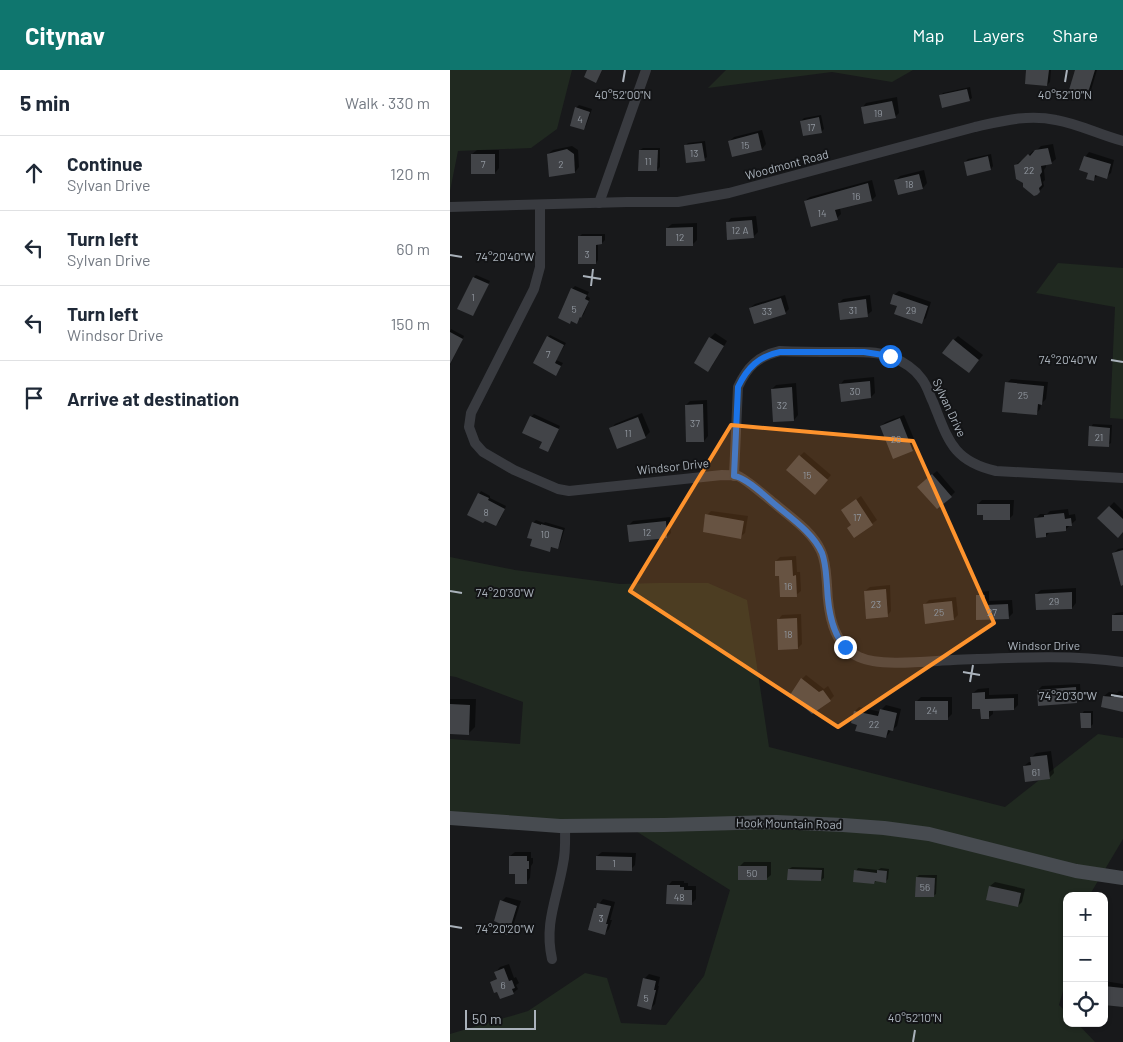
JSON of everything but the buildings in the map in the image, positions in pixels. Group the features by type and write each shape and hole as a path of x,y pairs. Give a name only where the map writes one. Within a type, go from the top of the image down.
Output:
{"street":[{"path":"599,203 646,70"},
{"name":"Woodmont Road","path":"450,207 678,202 713,197 975,127 1025,118 1057,120 1081,126 1123,141"},
{"name":"Windsor Drive","path":"540,205 540,267 534,289 471,413 469,427 475,443 483,452 514,470 558,489 569,491 722,475 739,476 802,527 814,540 826,565 829,606 834,630 841,643 850,652 859,657 874,661 900,662 1044,657 1123,662"},
{"name":"Sylvan Drive","path":"734,476 738,387 747,371 758,360 773,353 864,352 890,356 917,373 925,384 948,440 956,450 974,464 996,471 1123,478"},
{"name":"Hook Mountain Road","path":"450,818 564,826 776,822 843,824 929,834 1076,871 1123,878"},
{"path":"552,959 549,935 551,917 563,864 565,847 564,826"}],"highlighted area":[{"path":"731,425 913,441 994,623 838,727 630,591"}],"shaded area":[{"path":"450,70 572,70 557,129 531,148 458,151 450,191"},
{"path":"726,70 913,70 892,82 832,72 708,88"},
{"path":"1058,263 1123,268 1123,419 1110,418 1115,307 1036,293"},
{"path":"450,557 515,570 620,584 708,583 747,600 769,747 1005,807 1098,734 1123,738 1123,839 1091,892 1063,892 1063,991 1059,1005 1063,1009 1063,1027 1081,1027 1095,1042 450,1042 450,1034 528,1011 585,973 607,978 621,1023 666,1025 704,976 730,890 623,823 450,819 450,739 520,744 523,702 450,676"}],"route":[{"path":"845,647 834,630 829,606 826,565 814,540 802,527 758,490 739,476 734,476 738,387 743,376 751,366 758,360 773,353 864,352 890,356"}]}
